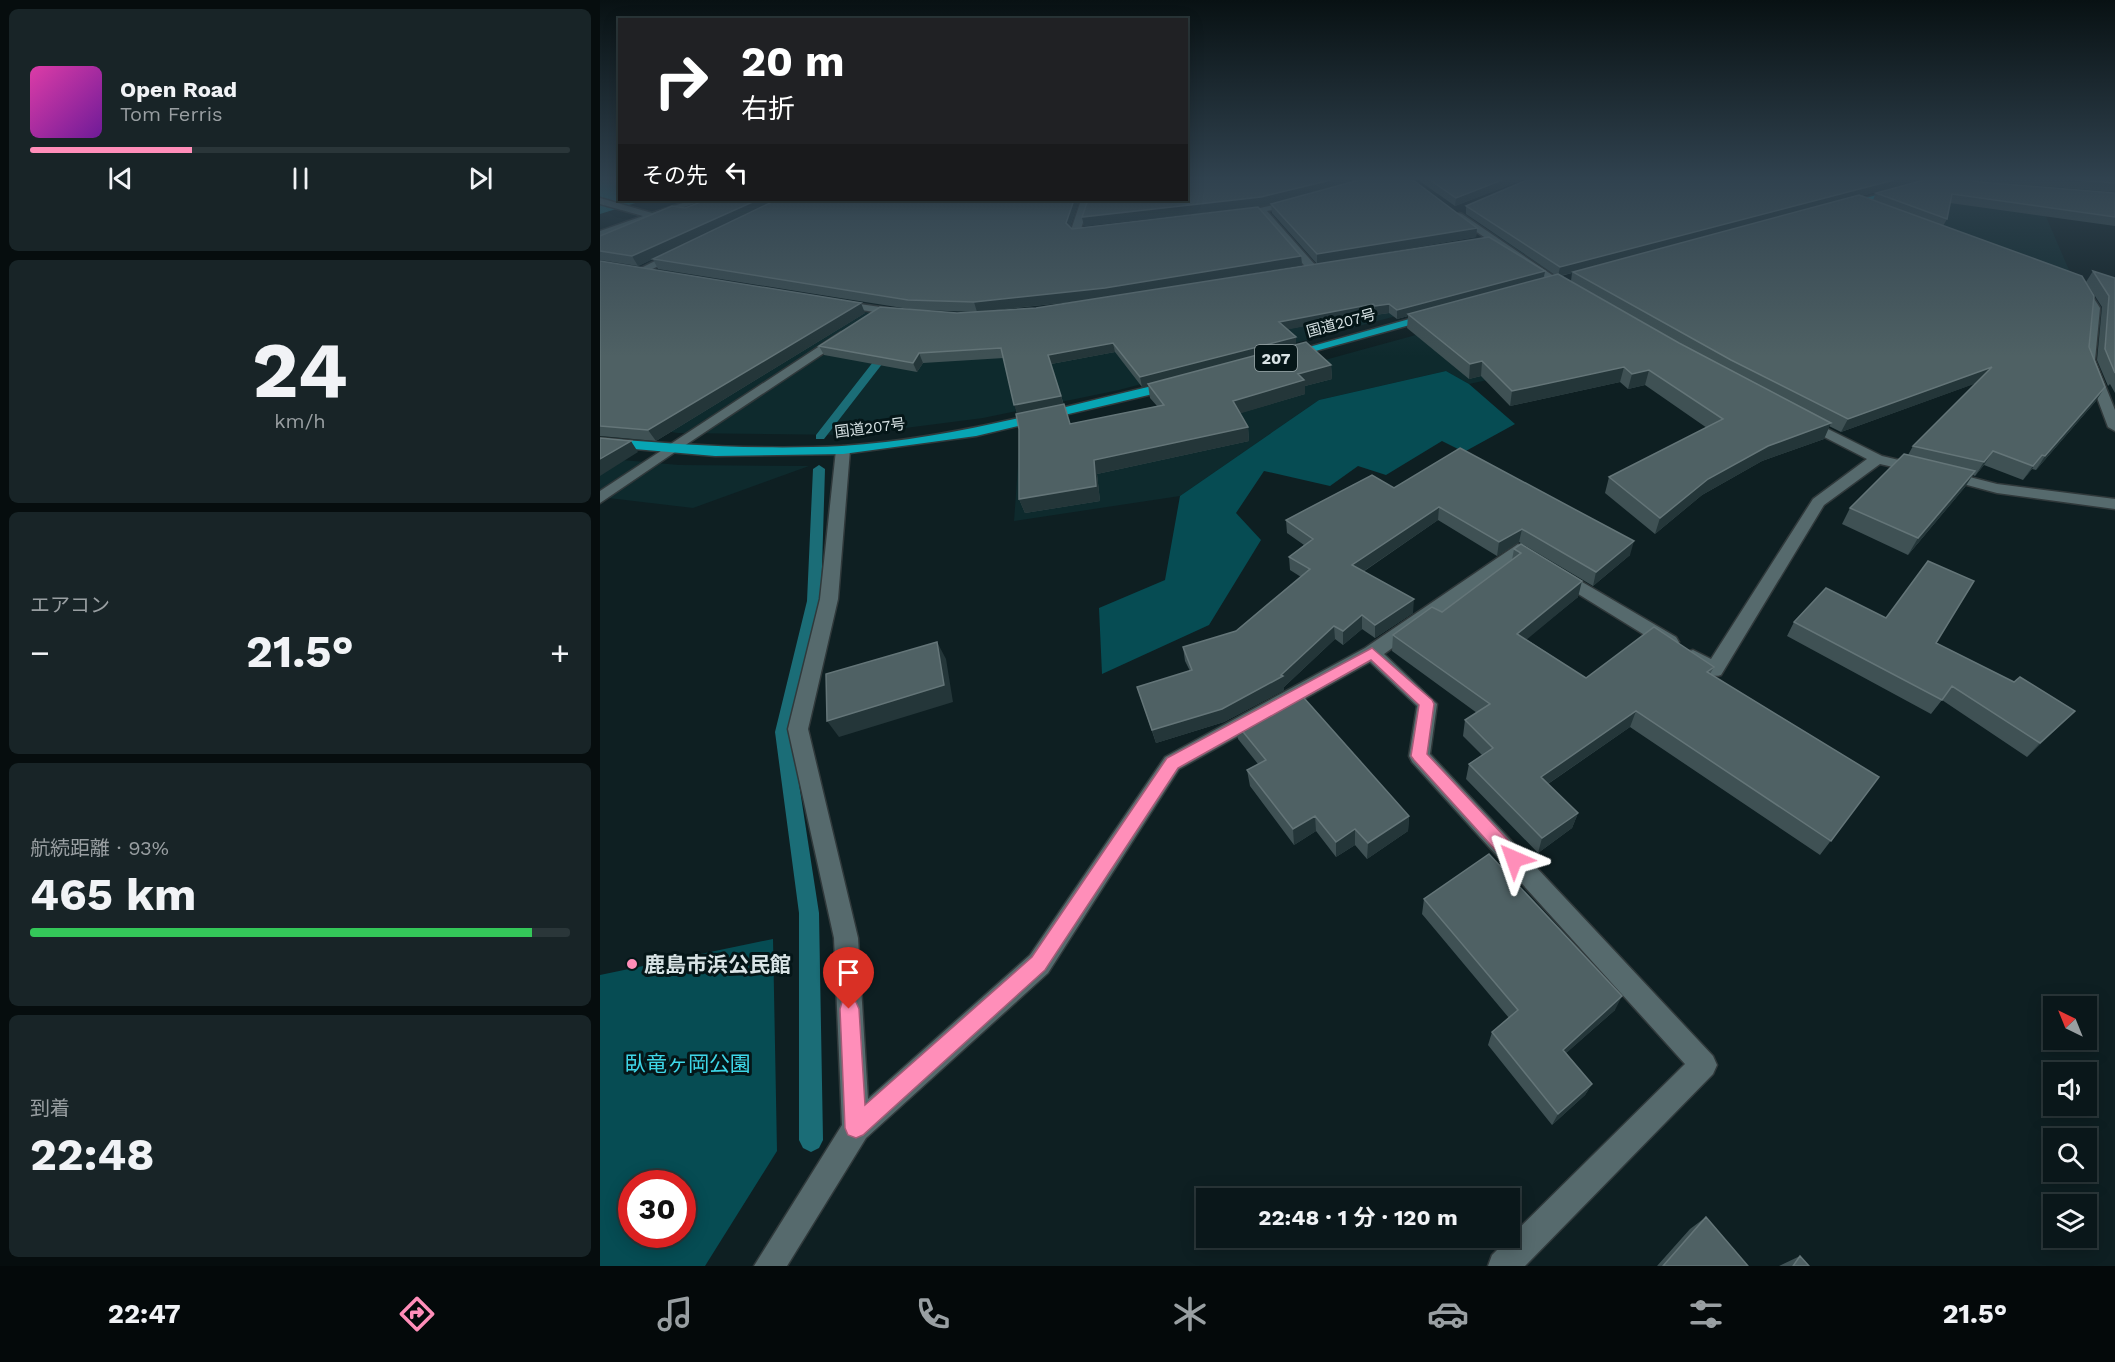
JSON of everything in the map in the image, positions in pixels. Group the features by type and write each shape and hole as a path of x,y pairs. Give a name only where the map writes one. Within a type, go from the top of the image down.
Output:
{"highway":[{"path":"1551,284 1580,276"},
{"name":"国道207号","path":"1273,358 1443,313"},
{"name":"国道207号","path":"600,442 715,452 843,450 976,432 1183,383"}],"street":[{"path":"1287,239 1313,269"},
{"path":"1483,239 1551,284 1577,295"},
{"path":"662,275 633,271 692,246"},
{"path":"2069,280 2080,284 2094,308 2090,360 2115,427"},
{"path":"824,301 912,315"},
{"path":"600,498 670,449 881,310"},
{"path":"1793,416 1877,459 1997,488 2115,504"},
{"path":"843,450 829,600 798,729 846,938 856,1128"},
{"path":"769,1266 856,1128 1038,964 1173,763 1372,653 1518,549 1714,670 1818,502 1877,459"},
{"path":"1372,653 1427,704 1419,756 1704,1065 1503,1266"}],"shaded area":[{"path":"1496,239 1684,239 1119,390 983,418 851,435 678,433 600,422 600,269 916,320 971,321 1500,242"},
{"path":"1765,239 2056,239 2072,277 1670,341 1469,384 1446,371 1319,400 1180,496 1014,521 1020,437 1128,414"},
{"path":"600,458 679,465 809,466 693,508 600,497"}],"green space":[{"path":"1446,371 1469,384 1515,424 1464,452 1442,441 1386,475 1358,466 1330,486 1264,471 1236,513 1261,540 1209,625 1102,674 1099,608 1165,580 1180,496 1319,400"},
{"name":"臥竜ヶ岡公園","path":"773,939 777,1151 705,1266 600,1266 600,975"}],"building":[{"path":"600,239 670,239 632,256 600,251"},
{"path":"695,239 1286,239 1301,256 1105,288 974,302 908,300 653,259"},
{"path":"1303,239 1409,239 1317,254"},
{"path":"1476,239 1492,239 1545,271 1397,310 1389,304 1375,306 1373,304 1279,322 1296,337 1140,377 1113,343 1048,355 1061,396 1014,405 1001,348 919,353 913,363 819,346 880,307 957,313 1036,308"},
{"path":"1517,239 1667,239 1560,267"},
{"path":"1695,239 1980,239 2082,276 2094,296 2089,347 2105,387 2045,456 2042,455 2033,466 1993,451 1984,462 1913,446 1992,367 1848,419 1731,360 1573,272"},
{"path":"600,261 861,303 648,430 600,426"},
{"path":"2093,271 2115,278 2115,373 2105,349 2109,296"},
{"path":"1558,274 1679,343 1831,423 1768,446 1708,479 1660,518 1609,477 1723,419 1649,370 1632,374 1624,367 1512,391 1482,361 1470,364 1408,314"},
{"path":"1306,342 1331,365 1298,374 1304,380 1233,401 1248,427 1094,460 1096,486 1019,499 1019,429 1016,414 1064,404 1070,424 1164,405 1148,384"},
{"path":"600,438 631,441 600,459"},
{"path":"1460,448 1634,541 1596,572 1522,529 1499,542 1439,507 1352,565 1414,599 1375,625 1362,615 1343,631 1334,626 1281,675 1283,676 1222,709 1152,730 1137,687 1192,670 1183,647 1236,631 1310,569 1289,557 1313,539 1286,520 1372,475 1394,488"},
{"path":"1904,454 1975,471 1918,538 1850,508"},
{"path":"1521,544 1582,581 1517,634 1586,678 1654,627 1714,667 1707,672 1879,777 1831,841 1636,711 1541,777 1578,813 1542,838 1469,764 1493,748 1465,720 1490,704 1393,635 1432,607 1442,612 1521,553 1514,549"},
{"path":"1928,561 1974,581 1936,643 2014,682 2020,677 2075,711 2040,743 1952,686 1942,700 1794,622 1826,588 1886,618"},
{"path":"937,642 944,685 827,721 826,674"},
{"path":"1296,689 1409,816 1368,843 1355,829 1336,842 1315,816 1293,829 1247,770 1266,760 1235,722"},
{"path":"1489,854 1622,996 1563,1050 1592,1084 1558,1114 1492,1032 1518,1010 1424,899"},
{"path":"1706,1217 1748,1266 1663,1266"},
{"path":"1800,1256 1809,1266 1793,1266"}],"waterway":[{"path":"820,437 888,350"},
{"path":"811,1140 809,913 783,732 814,601 819,469"}],"place":[{"name":"鹿島市浜公民館","path":"632,964"}],"route":[{"path":"849,1009 856,1128 1038,964 1173,763 1372,653 1427,704 1419,756 1514,859"}]}
